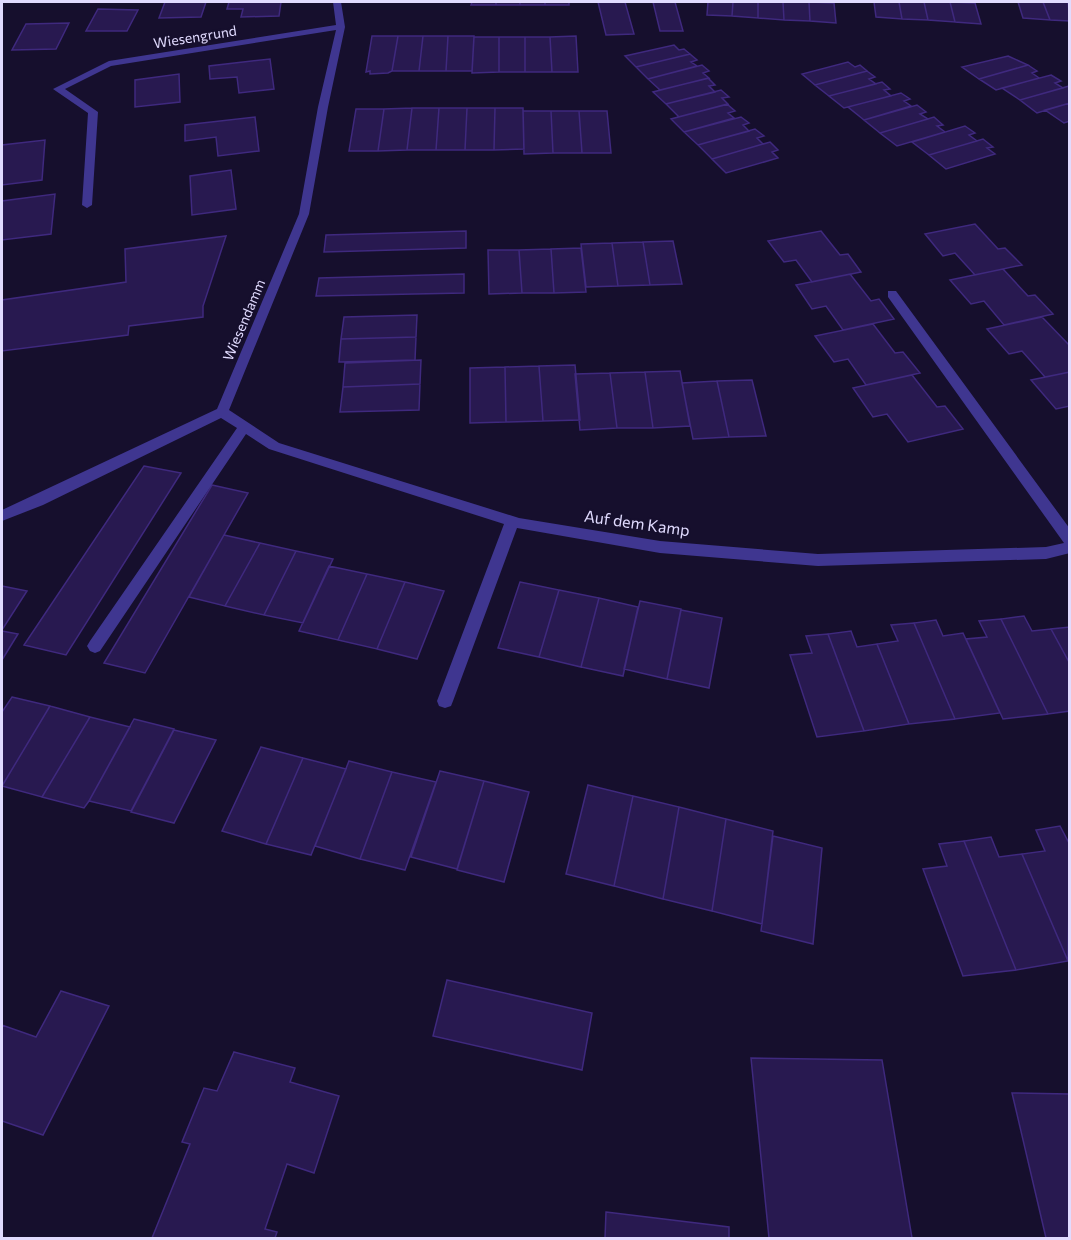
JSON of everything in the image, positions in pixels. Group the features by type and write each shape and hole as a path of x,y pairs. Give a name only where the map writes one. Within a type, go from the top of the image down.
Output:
{"street":[{"name":"Wiesendamm","path":"222,412 304,213 323,107 341,27 337,2"},
{"name":"Wiesengrund","path":"87,205 93,112 58,89 109,64 341,27"},
{"path":"892,294 1070,541"},
{"name":"Auf dem Kamp","path":"222,412 274,447 512,520 660,547 818,560 1046,553 1070,547"},
{"path":"2,516 39,501 222,412"},
{"path":"95,646 244,427"},
{"path":"445,701 512,520"}],"building":[{"path":"165,2 206,2 201,17 159,18"},
{"path":"229,2 281,2 279,16 241,17 243,9 227,9"},
{"path":"472,2 496,2 496,5 471,5"},
{"path":"496,2 520,2 520,5 496,5"},
{"path":"520,2 545,2 545,5 520,5"},
{"path":"545,2 569,2 569,5 545,5"},
{"path":"598,2 625,2 634,34 606,35"},
{"path":"653,2 675,2 683,31 660,31"},
{"path":"708,2 733,2 732,16 707,15"},
{"path":"733,2 758,2 758,18 732,16"},
{"path":"758,2 783,2 784,20 758,18"},
{"path":"783,2 809,2 810,21 784,20"},
{"path":"809,2 834,3 836,23 810,21"},
{"path":"874,2 899,2 902,19 876,17"},
{"path":"899,2 924,2 928,20 902,19"},
{"path":"924,2 950,2 955,22 928,20"},
{"path":"950,2 975,3 981,24 955,22"},
{"path":"1018,2 1043,2 1050,20 1023,18"},
{"path":"1043,2 1068,2 1070,21 1050,20"},
{"path":"98,9 138,10 127,31 86,31"},
{"path":"69,23 56,49 12,50 26,24"},
{"path":"372,36 398,36 392,71 388,73 370,74 370,71 366,72"},
{"path":"398,36 423,36 419,71 392,71"},
{"path":"423,36 448,36 446,71 419,71"},
{"path":"448,36 474,36 472,71 446,71"},
{"path":"576,36 578,72 552,72 550,37"},
{"path":"474,37 499,37 499,72 472,73"},
{"path":"499,37 525,37 525,72 499,72"},
{"path":"525,37 550,37 552,72 525,72"},
{"path":"674,45 679,50 684,49 690,54 636,67 625,56"},
{"path":"690,54 697,60 691,62 697,66 648,79 636,67"},
{"path":"1008,56 1028,65 979,79 962,67"},
{"path":"270,59 274,89 239,93 237,77 210,79 209,66"},
{"path":"848,62 855,67 860,65 867,71 815,85 802,74"},
{"path":"702,65 709,71 703,73 709,78 660,90 648,79"},
{"path":"1028,65 1037,71 1032,73 1039,78 996,90 979,79"},
{"path":"867,71 875,77 869,79 876,84 829,96 815,85"},
{"path":"179,74 180,102 135,107 135,80"},
{"path":"1051,75 1061,81 1055,83 1063,88 1020,100 1002,88"},
{"path":"708,78 715,85 709,86 715,92 666,104 653,92"},
{"path":"882,82 890,89 884,90 891,96 844,108 829,96"},
{"path":"1069,86 1070,103 1037,113 1020,100"},
{"path":"721,90 729,97 722,98 728,104 679,117 666,104"},
{"path":"901,93 910,99 904,101 911,106 864,120 848,107"},
{"path":"1070,103 1070,121 1064,123 1045,110"},
{"path":"727,104 735,111 728,113 734,118 684,132 671,119"},
{"path":"917,105 926,112 920,114 928,119 880,133 864,120"},
{"path":"412,108 439,108 436,150 407,150"},
{"path":"412,108 407,150 378,151 384,109"},
{"path":"439,108 467,108 465,150 436,150"},
{"path":"467,108 495,108 494,150 465,150"},
{"path":"495,108 523,108 524,149 494,150"},
{"path":"356,109 384,109 378,151 349,151"},
{"path":"523,111 551,111 553,153 524,154"},
{"path":"551,111 579,111 582,153 553,153"},
{"path":"579,111 607,111 611,153 582,153"},
{"path":"255,117 259,151 218,156 216,137 185,141 185,125"},
{"path":"741,117 749,123 743,125 749,131 698,145 684,132"},
{"path":"934,117 943,125 937,126 945,132 897,146 880,133"},
{"path":"965,126 975,133 969,135 977,141 929,155 912,142"},
{"path":"755,129 764,136 757,138 763,144 712,159 698,145"},
{"path":"983,139 993,147 987,148 995,154 946,169 929,155"},
{"path":"45,140 42,180 2,185 2,145"},
{"path":"770,142 778,150 772,152 778,158 726,173 712,159"},
{"path":"231,170 236,209 192,215 190,176"},
{"path":"55,194 51,234 2,240 2,201"},
{"path":"975,224 998,249 1005,248 1022,265 975,275 955,253 943,256 925,234"},
{"path":"466,231 466,248 324,252 326,235"},
{"path":"821,231 840,255 848,254 861,272 812,282 796,260 784,262 768,241"},
{"path":"226,236 203,306 203,317 129,326 128,335 2,351 2,300 126,282 125,249"},
{"path":"673,241 682,284 650,285 643,242"},
{"path":"643,242 650,285 618,286 612,243"},
{"path":"612,243 618,286 586,287 581,244"},
{"path":"581,248 586,292 554,293 551,249"},
{"path":"551,249 554,293 522,293 519,250"},
{"path":"488,250 519,250 522,293 489,294"},
{"path":"1003,269 1028,296 1035,295 1053,314 1004,325 984,301 971,304 950,280"},
{"path":"464,274 464,293 316,296 319,278"},
{"path":"850,274 871,301 879,299 894,319 843,330 826,306 812,309 796,285"},
{"path":"417,315 416,337 341,339 344,317"},
{"path":"1042,317 1070,346 1070,372 1045,377 1022,351 1009,354 987,329"},
{"path":"873,324 895,353 903,352 920,373 866,385 848,359 834,362 815,336"},
{"path":"416,337 415,360 339,362 341,339"},
{"path":"421,360 420,384 343,387 345,363"},
{"path":"575,365 580,420 543,421 539,366"},
{"path":"539,366 543,421 506,422 505,367"},
{"path":"505,367 506,422 470,423 470,368"},
{"path":"680,371 690,426 653,428 645,372"},
{"path":"645,372 653,428 617,428 610,373"},
{"path":"1070,372 1070,406 1056,409 1031,380"},
{"path":"610,373 617,428 580,430 575,374"},
{"path":"912,375 937,407 945,406 963,429 908,442 887,414 873,417 853,388"},
{"path":"752,380 766,436 729,437 717,381"},
{"path":"717,381 729,437 693,439 682,383"},
{"path":"420,384 419,410 340,412 343,387"},
{"path":"144,466 181,473 66,655 24,645"},
{"path":"212,485 248,493 145,673 104,663"},
{"path":"224,535 260,543 225,606 189,597"},
{"path":"260,543 296,551 264,615 225,606"},
{"path":"296,551 333,559 303,623 264,615"},
{"path":"329,566 367,574 338,640 299,631"},
{"path":"367,574 405,582 377,649 338,640"},
{"path":"405,582 444,591 417,659 377,649"},
{"path":"520,582 559,590 539,657 498,648"},
{"path":"2,586 27,591 2,630"},
{"path":"559,590 599,598 581,667 539,657"},
{"path":"599,598 638,607 623,676 581,667"},
{"path":"640,601 681,609 667,679 624,669"},
{"path":"681,610 722,618 709,688 667,679"},
{"path":"1024,616 1032,631 1051,629 1070,664 1070,711 1048,714 1001,619"},
{"path":"1001,619 1048,714 1003,719 966,639 987,637 979,621"},
{"path":"936,620 943,636 963,633 1000,713 955,719 914,623"},
{"path":"914,623 955,719 909,724 877,644 898,641 891,625"},
{"path":"1070,627 1070,664 1051,629"},
{"path":"2,631 18,634 2,660"},
{"path":"851,631 857,647 877,644 909,724 864,731 828,634"},
{"path":"828,634 864,731 817,737 790,655 812,653 806,636"},
{"path":"12,697 50,706 2,786 2,712"},
{"path":"50,706 90,717 42,797 2,786"},
{"path":"90,717 130,727 89,801 84,808 42,797"},
{"path":"134,719 174,729 131,811 89,801"},
{"path":"174,730 216,740 174,823 131,812"},
{"path":"261,747 303,758 266,844 222,831"},
{"path":"303,758 346,769 311,855 266,844"},
{"path":"349,761 392,772 360,859 315,846"},
{"path":"440,771 484,781 457,869 411,857"},
{"path":"392,772 436,782 405,870 360,859"},
{"path":"484,781 529,792 504,882 457,870"},
{"path":"588,785 633,796 614,886 566,874"},
{"path":"633,796 679,807 663,899 614,886"},
{"path":"679,807 726,819 712,911 663,899"},
{"path":"726,819 773,831 762,924 712,911"},
{"path":"1060,826 1070,845 1068,961 1022,854 1045,851 1036,830"},
{"path":"773,836 822,848 813,944 761,931"},
{"path":"991,837 999,857 1022,854 1068,961 1016,970 964,841"},
{"path":"964,841 1016,970 963,976 923,869 947,866 939,844"},
{"path":"447,980 592,1013 582,1070 433,1036"},
{"path":"61,991 109,1006 43,1135 2,1121 2,1025 36,1037"},
{"path":"234,1052 295,1068 290,1082 339,1096 314,1173 287,1164 265,1229 277,1232 275,1238 152,1238 190,1144 182,1142 204,1088 217,1091"},
{"path":"751,1058 882,1060 912,1238 769,1238"},
{"path":"1012,1093 1069,1094 1070,1238 1046,1238"},
{"path":"606,1212 729,1227 729,1238 605,1238"}]}
